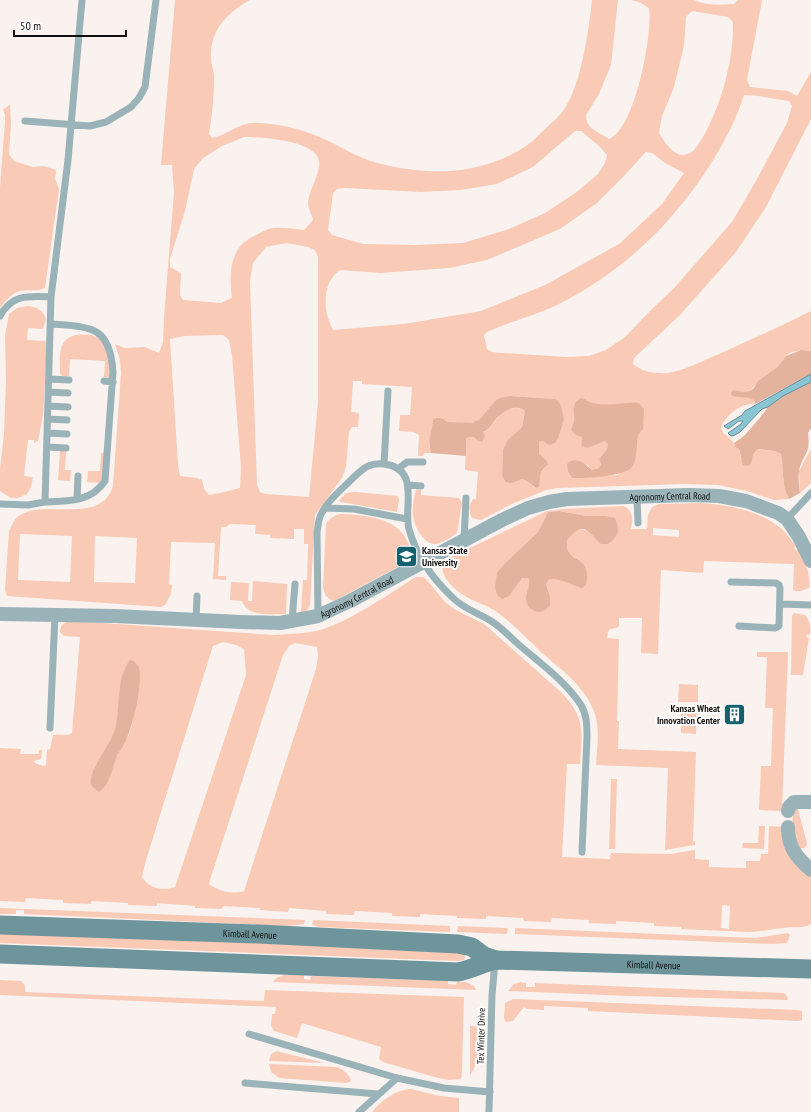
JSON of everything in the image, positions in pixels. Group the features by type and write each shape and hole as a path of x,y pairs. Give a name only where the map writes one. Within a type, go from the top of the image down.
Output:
{"main road":[{"name":"Kimball Avenue","path":"0,925 458,944 472,947 484,956 496,960"},
{"name":"Kimball Avenue","path":"0,954 458,972 470,970 486,962 496,960 811,969"}],"street":[{"name":"Agronomy Central Road","path":"0,614 115,616 264,623 280,623 318,616 350,601 502,520 528,508 567,499 637,496 718,496 746,502 787,519"},
{"path":"787,519 799,537 811,561"},
{"path":"788,811 789,807 794,802 811,802"},
{"path":"788,827 788,838 794,851 800,860 811,870"}],"lane":[{"path":"45,502 48,447 51,297 71,125 82,0"},
{"path":"25,121 90,126 106,122 131,107 139,98 145,86 156,0"},
{"path":"0,316 4,309 13,301 26,296 51,297"},
{"path":"0,504 28,505 77,499 92,494 100,488 105,481 105,436 110,421 113,382 112,356 108,343 91,329 50,324"},
{"path":"49,379 69,380"},
{"path":"104,381 113,382"},
{"path":"384,464 388,391"},
{"path":"49,392 68,393"},
{"path":"103,395 112,396"},
{"path":"48,406 68,407"},
{"path":"103,407 111,408"},
{"path":"48,419 67,420"},
{"path":"102,421 110,421"},
{"path":"48,433 66,434"},
{"path":"48,447 66,448"},
{"path":"398,469 407,462 423,462"},
{"path":"318,616 317,532 319,519 325,508 361,470 373,464 384,464 395,467 403,474 408,485 407,519 414,544 432,576 453,599 492,622 563,683 581,706 587,722 582,852"},
{"path":"77,499 78,476"},
{"path":"408,485 421,486"},
{"path":"787,519 811,493"},
{"path":"637,496 638,523"},
{"path":"464,540 466,498"},
{"path":"325,508 354,509 407,519"},
{"path":"731,582 776,583 780,588 779,626 775,628 739,626"},
{"path":"292,620 295,584"},
{"path":"196,620 197,596"},
{"path":"780,604 811,604"},
{"path":"50,728 55,615"},
{"name":"Tex Winter Drive","path":"489,1112 492,995 496,960"},
{"path":"249,1034 397,1078 444,1088 490,1092"},
{"path":"359,1112 397,1078"},
{"path":"245,1083 378,1094"}],"shaded area":[{"path":"175,0 250,0 227,17 213,39 211,58 214,76 214,93 209,134 212,138 246,124 275,124 314,135 356,155 377,163 416,170 454,171 491,163 509,156 531,143 559,116 569,101 575,88 586,42 592,0 618,0 611,65 599,94 586,115 587,122 591,128 609,139 618,132 627,118 640,80 645,58 648,38 649,8 639,2 631,0 694,0 719,5 734,4 738,0 762,0 747,80 750,87 788,91 797,96 811,72 811,119 766,207 736,252 680,315 634,358 633,364 645,371 654,373 668,373 681,370 731,349 811,311 811,351 797,351 790,353 751,389 743,392 740,396 750,397 756,401 755,404 745,405 735,410 721,427 723,433 730,439 735,447 739,449 741,459 751,464 753,454 756,449 775,451 781,454 784,483 786,494 789,499 774,500 747,491 718,485 685,484 558,488 546,490 514,503 481,520 472,518 470,508 473,499 476,499 478,472 465,470 466,439 486,431 501,415 513,408 525,411 522,427 503,449 502,475 507,483 512,483 522,479 527,481 535,488 539,485 541,472 546,467 546,460 539,455 539,442 542,441 549,444 558,439 564,420 554,399 510,396 495,401 488,411 475,422 468,424 448,422 445,420 433,428 429,446 431,453 424,453 423,456 418,456 419,435 413,432 399,431 400,415 410,415 412,387 362,384 362,381 353,381 351,412 359,413 358,429 357,427 352,427 349,432 346,467 342,478 315,515 310,605 307,611 301,612 303,580 307,580 308,544 304,544 304,529 294,529 294,539 270,538 270,535 255,534 256,525 230,524 226,527 221,527 218,576 226,576 226,580 213,579 215,543 171,542 169,584 172,585 171,594 165,605 161,607 7,596 5,590 9,531 13,522 19,516 30,511 42,509 84,508 96,505 106,498 113,486 121,373 120,360 115,344 125,348 145,347 159,353 163,342 174,192 172,165 161,165","holes":["692,11 728,17 733,22 733,37 729,67 721,97 703,137 697,146 687,155 679,154 672,150 659,133 662,116 674,87 684,46 686,17","744,95 789,101 792,106 787,123 732,222 674,288 625,337 606,350 589,356 567,357 502,353 492,352 487,349 484,335 487,332 561,303 588,288 613,271 637,251 679,208 697,184 714,159 729,132","575,131 581,131 607,155 605,163 598,174 578,191 545,213 509,229 463,243 416,245 363,244 332,235 328,230 333,193 337,189 345,188 421,192 461,190 497,184 533,167","244,137 252,137 274,139 298,144 308,148 316,154 319,161 318,171 308,203 313,220 304,230 271,228 254,236 242,244 233,259 231,279 232,298 221,303 183,300 180,295 181,273 170,267 170,259 185,211 194,169 203,158 222,146","646,152 652,153 665,163 684,173 662,204 619,244 545,285 481,311 404,324 333,330 330,323 326,307 327,290 329,282 340,270 381,273 449,268 487,260 560,229 597,203","287,243 308,247 315,250 318,257 318,402 309,497 265,494 260,492 257,485 250,281 253,263 266,247","223,335 229,340 232,355 241,467 240,488 209,495 204,489 202,480 180,476 170,339 185,336","587,400 598,405 639,403 639,433 637,443 618,475 572,478 587,464 592,470 599,468 601,464 599,459 607,449 608,444 605,441 588,448 581,446 582,437 575,435 571,430 574,421 574,411","20,534 72,536 70,582 18,580","95,536 137,538 135,583 94,582"]},
{"path":"10,104 11,123 9,154 14,161 33,167 44,166 56,170 55,178 59,189 45,288 17,292 0,308 0,187 5,122 3,110"},
{"path":"28,306 39,310 43,313 46,319 43,329 28,328 27,340 45,340 47,346 43,415 38,441 34,443 34,440 28,440 24,476 33,477 31,487 27,494 18,498 11,498 0,491 6,379 5,336 9,314 17,308"},
{"path":"76,335 95,336 101,340 108,352 112,377 104,377 105,361 70,359 69,376 62,376 60,373 61,350 65,340"},
{"path":"801,350 811,351 811,374 755,404 755,401 752,399 731,395 731,392 734,390 743,392 753,389 758,381 777,367 786,356"},
{"path":"811,382 811,428 808,433 808,450 799,471 800,493 789,499 786,494 784,483 781,454 775,451 759,449 754,453 751,464 747,466 743,465 739,449 735,447 734,443 744,436 774,402"},
{"path":"510,396 555,399 561,406 564,420 558,439 555,443 549,445 542,441 539,442 539,454 548,464 541,472 539,487 536,488 522,479 507,483 502,475 503,449 508,440 522,427 525,411 519,408 512,409 499,416 488,429 483,432 485,436 482,442 474,437 468,437 466,439 466,456 431,453 430,440 433,420 436,418 441,418 448,422 472,423 480,419 495,401 500,398"},
{"path":"581,398 592,403 599,404 639,403 644,409 643,429 638,437 635,460 632,467 628,470 622,473 607,476 572,478 568,471 567,464 570,461 580,461 592,470 599,468 601,464 599,459 607,449 608,444 605,441 588,448 581,446 582,437 575,435 571,430 574,421 574,405"},
{"path":"811,449 811,483 800,493 799,471"},
{"path":"60,451 66,451 65,470 71,470 70,481 58,480"},
{"path":"101,453 106,453 104,480 100,483 87,482 88,471 100,471"},
{"path":"416,490 421,490 421,495 459,498 462,503 457,533 438,544 426,541 417,528 413,518 413,505"},
{"path":"355,492 398,496 399,500 397,512 339,501 346,493"},
{"path":"701,503 723,505 745,510 766,518 784,531 796,546 794,548 796,551 798,549 803,558 809,578 809,588 801,591 795,591 793,590 794,564 704,561 703,573 661,570 658,654 641,653 642,618 619,618 619,626 617,628 610,629 608,632 607,638 619,639 617,721 619,721 618,749 696,752 693,841 695,841 695,845 665,850 668,768 596,765 598,739 597,720 587,697 569,676 541,652 517,628 490,608 467,597 453,587 448,581 443,570 444,562 447,559 547,511 624,506 629,510 632,516 631,529 647,529 648,515 652,507 659,504","holes":["559,511 587,516 605,516 594,537 587,530 577,529 566,540 569,552 579,560 564,581 557,578 550,579 546,584 550,597 528,590 530,582 528,578 522,578 513,590 495,586 498,573 503,565 538,532 548,512","653,528 679,530 679,537 653,535"]},
{"path":"559,511 587,516 605,516 615,518 618,526 618,532 608,544 601,544 585,529 577,530 567,540 567,548 570,553 586,568 586,585 582,588 562,581 550,579 546,584 550,597 550,605 546,609 539,612 528,606 526,600 529,583 528,578 522,578 509,596 502,599 497,595 495,586 497,573 503,565 538,532 548,512"},
{"path":"340,514 359,515 387,522 396,527 402,533 408,544 410,552 407,562 334,601 326,596 323,587 326,524 329,520"},
{"path":"416,577 423,577 426,579 445,602 454,609 484,624 563,694 576,711 582,735 580,764 567,764 562,857 610,859 611,853 671,854 695,850 695,859 709,860 709,867 746,868 746,861 760,861 761,854 768,854 769,826 786,827 807,873 811,878 811,924 801,927 786,927 749,932 681,929 681,927 654,926 654,923 616,921 616,924 589,923 589,920 552,918 551,922 524,921 523,918 486,916 486,919 420,914 420,917 392,916 392,913 355,911 354,915 326,914 326,911 289,908 288,912 260,910 260,908 223,906 222,909 195,908 195,906 157,903 157,906 91,901 91,904 63,903 63,900 26,898 25,902 0,901 0,748 21,749 20,754 39,754 39,750 42,750 41,759 34,761 35,763 43,766 46,765 47,750 50,749 53,735 68,735 72,733 80,637 64,636 60,632 61,627 64,624 74,621 273,635 305,633 316,631 341,622 367,608","holes":["223,642 236,645 244,649 246,675 175,887 165,889 156,888 145,881 142,877 146,860 213,646","295,643 317,647 318,656 316,669 244,891 236,893 226,892 209,884 210,880 283,655 289,646","139,673 136,704 128,737 118,753 102,790 94,768 112,739 118,710 120,684","722,905 730,906 729,929 721,928"]},
{"path":"253,581 287,584 286,614 255,613 249,610 242,601 230,600 231,582 249,583 248,601 252,601"},
{"path":"794,613 805,615 810,627 810,635 807,634 806,637 809,638 803,675 791,675 792,616"},
{"path":"757,652 788,652 782,811 759,810 761,766 771,766 773,708 765,708 767,657 757,657"},
{"path":"130,660 134,661 138,665 140,671 139,689 135,711 127,738 118,754 109,780 99,792 92,786 92,776 94,769 112,737 115,728 122,678"},
{"path":"679,684 698,685 698,702 678,702"},
{"path":"681,705 697,706 696,734 681,733"},
{"path":"611,779 617,779 615,849 609,849"},
{"path":"797,808 807,844 803,848 799,848 795,839 792,823 794,812"},
{"path":"759,826 765,826 764,849 742,848 743,843 758,843"},
{"path":"0,908 305,920 304,924 288,926 24,914 24,910 16,910 16,914 0,914"},
{"path":"314,920 450,926 450,932 318,927 312,924"},
{"path":"458,926 508,928 507,934 457,932"},
{"path":"515,928 755,938 788,933 790,935 787,943 773,944 515,934"},
{"path":"0,931 414,948 465,953 465,958 464,960 457,961 0,943"},
{"path":"284,975 304,975 304,979 310,980 311,976 448,981 448,984 456,985 457,982 466,982 474,986 476,990 273,982 276,978"},
{"path":"0,980 21,981 25,985 25,992 264,1001 265,990 464,997 461,1079 449,1080 438,1078 383,1062 379,1059 381,1047 302,1023 297,1038 274,1031 271,1026 272,1014 275,1014 276,1007 0,995"},
{"path":"521,982 526,983 526,987 535,987 535,983 784,993 788,1000 508,991 514,984"},
{"path":"513,999 798,1010 802,1011 802,1020 588,1011 588,1008 544,1006 544,1010 527,1009 524,1007 513,1021 506,1022 504,1018 505,1003"},
{"path":"470,1026 477,1026 478,1045 476,1064 470,1075"},
{"path":"277,1051 325,1063 269,1061 271,1054"},
{"path":"269,1064 337,1067 346,1072 351,1081 347,1083 279,1078 271,1072"},
{"path":"411,1089 440,1096 459,1098 459,1112 372,1112 389,1096 400,1091"}],"water":[{"path":"811,374 811,382 783,396 768,407 762,409 740,432 733,436 728,433 743,421 739,421 728,429 724,426 742,415 745,411"}],"place":[{"name":"Kansas State University","path":"406,556"},
{"name":"Kansas Wheat Innovation Center","path":"735,714"}]}
